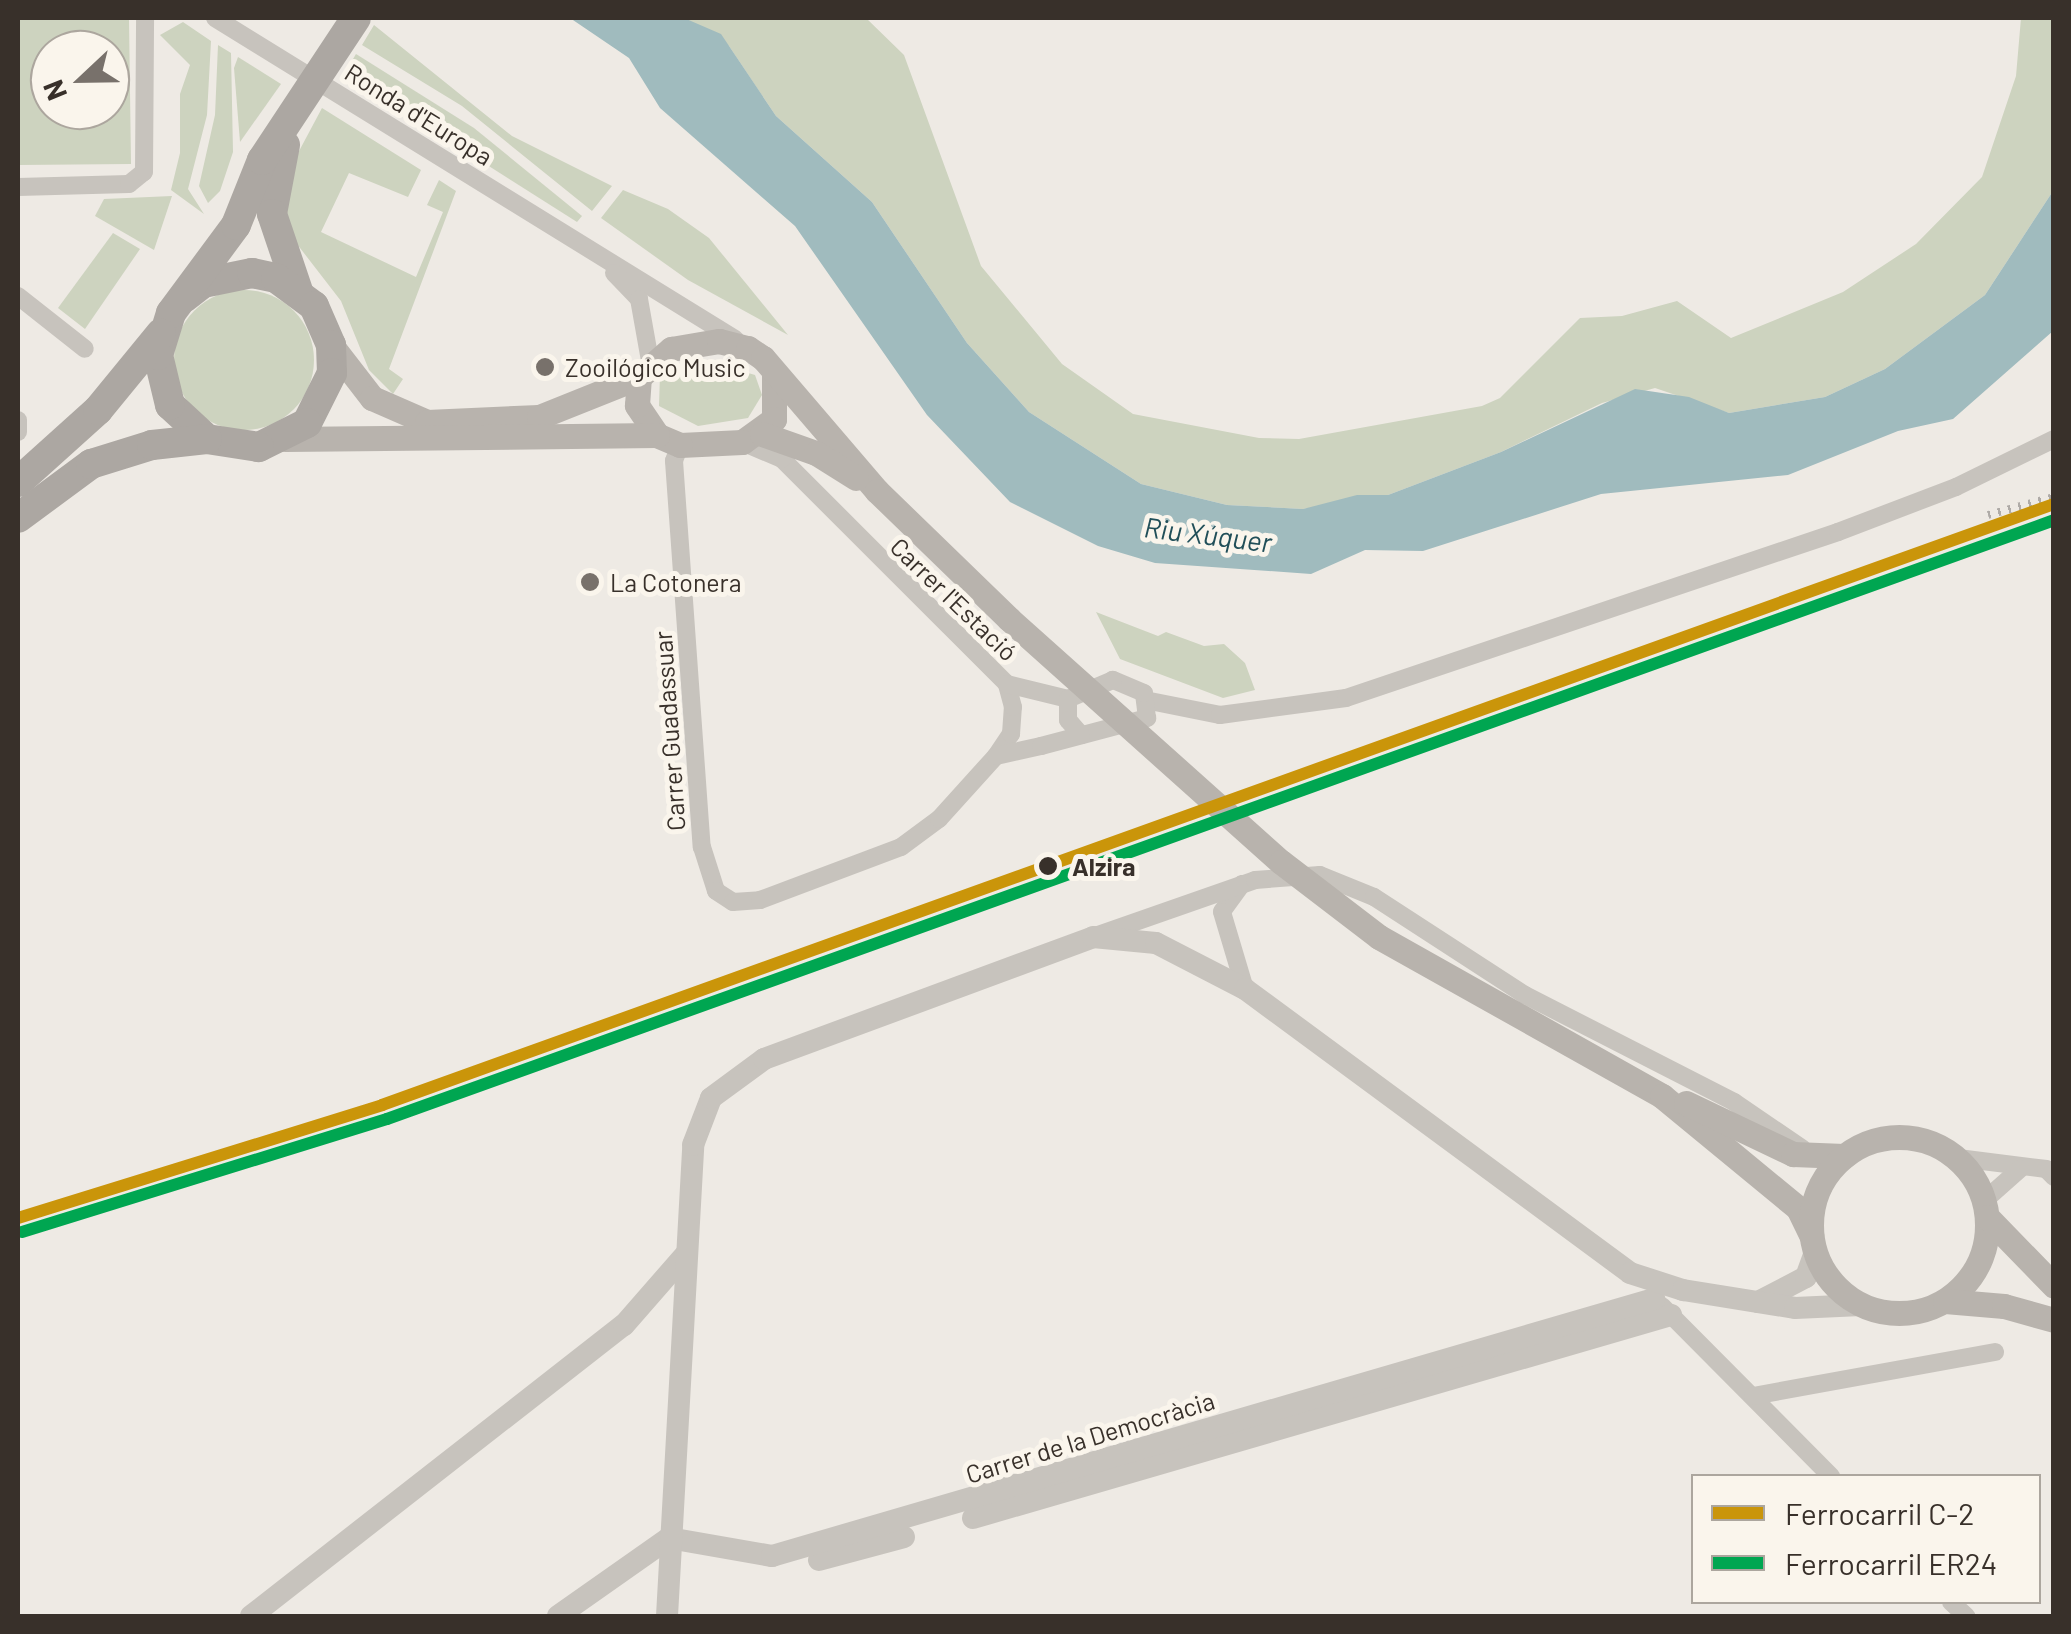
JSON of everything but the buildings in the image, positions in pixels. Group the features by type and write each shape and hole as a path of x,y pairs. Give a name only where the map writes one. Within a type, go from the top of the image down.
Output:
{"main road":[{"path":"18,482 98,410 163,330 236,224 262,160 356,18"},
{"path":"296,114 272,214 298,290"},
{"path":"184,298 227,274 276,278 298,290 320,315 332,345 372,398 426,422 539,417 644,369 692,342 748,348 774,372 877,491 1009,619 1281,862 1378,937 1662,1096 1703,1109 1776,1148 1812,1156 1844,1156 1892,1136 1927,1140 1958,1158 1986,1208 2054,1286"},
{"path":"163,330 158,355 170,405 207,439 232,447 284,439 752,438 816,453 877,491"},
{"path":"284,439 324,400 332,345"},
{"path":"644,369 637,405 668,440"},
{"path":"752,438 779,397 774,372"},
{"path":"18,518 91,464 124,451 207,439"},
{"path":"1662,1096 1798,1208 1833,1283 1861,1305 1895,1314 1944,1302 2054,1320"},
{"path":"1813,1244 1814,1200 1844,1156"},
{"path":"1944,1302 1978,1266 1986,1208"}],"street":[{"path":"18,187 129,184 144,172 145,18"},
{"name":"Ronda d'Europa","path":"215,18 748,348"},
{"path":"597,254 640,300 644,369"},
{"path":"18,296 85,349"},
{"name":"Carrer l'Estació","path":"716,892 733,902 760,900 902,847 939,819 1011,734 1007,684 782,459 752,438"},
{"path":"1145,700 1220,715 1346,698 1838,532 1956,488 2054,439"},
{"name":"Carrer Guadassuar","path":"668,440 674,461 702,847 716,892"},
{"path":"996,756 1147,718 1144,694 1114,680 1068,699 1007,684"},
{"path":"1068,699 1068,720 1081,735"},
{"path":"667,1616 668,1543 693,1144 711,1098 734,1076 764,1058 1242,884 1320,874 1374,897 1525,995 1734,1102 1812,1156"},
{"path":"1242,884 1222,912 1246,988"},
{"path":"1092,937 1156,943 1246,988 1630,1274 1828,1474"},
{"path":"1958,1158 2020,1169 2046,1169 2054,1177"},
{"path":"1986,1208 2020,1169"},
{"path":"1758,1302 1806,1276 1813,1244"},
{"path":"250,1616 624,1325 686,1254"},
{"path":"1630,1274 1795,1308 1861,1305"},
{"name":"Carrer de la Democràcia","path":"668,1543 772,1556 1663,1307"},
{"path":"1753,1396 1995,1352"},
{"path":"558,1616 668,1543"},
{"path":"578,1616 668,1543"}],"green space":[{"path":"18,18 129,18 129,30 30,30 30,130 130,130 130,91 131,164 18,165"},
{"path":"684,18 866,18 904,55 981,266 1062,364 1133,414 1259,438 1299,439 1482,406 1500,398 1580,318 1622,316 1677,301 1731,338 1843,292 1916,244 1982,177 2016,76 2021,18 2053,18 2053,191 1985,295 1885,369 1825,397 1729,413 1655,388 1602,403 1501,452 1388,495 1303,509 1227,505 1141,484 1029,412 967,343 872,202 776,116 729,46"},
{"path":"183,22 211,41 207,115 188,189 204,214 171,190 180,153 180,94 190,65 160,35"},
{"path":"374,25 512,136 612,186 592,211 462,106 362,45"},
{"path":"218,45 231,53 233,152 220,191 208,203 199,186 215,115"},
{"path":"356,54 474,128 582,216 577,222 344,74"},
{"path":"238,57 281,84 240,142 234,68"},
{"path":"322,108 421,170 408,197 349,173 321,232 416,277 443,212 427,205 439,180 456,191 389,369 403,379 393,394 369,370 341,301 290,235 286,203 298,153"},
{"path":"623,190 668,209 709,238 788,335 688,280 601,218"},
{"path":"172,196 154,250 95,216 104,199"},
{"path":"113,233 140,249 85,329 58,308"},
{"path":"244,290 271,295 294,310 309,333 314,360 309,387 294,410 271,425 244,430 217,425 194,410 179,387 174,360 179,333 194,310 217,295"},
{"path":"704,360 755,375 762,395 748,418 698,426 659,406 660,375"},
{"path":"1096,612 1158,636 1166,632 1204,646 1224,644 1245,663 1255,690 1223,698 1120,659"}],"water":[{"name":"Riu Xúquer","path":"570,18 684,18 721,34 776,116 872,202 967,343 1029,412 1141,484 1227,505 1303,509 1357,495 1388,495 1501,452 1635,389 1689,397 1729,413 1825,397 1885,369 1985,295 2053,191 2053,331 1953,419 1898,431 1788,475 1601,494 1423,551 1365,550 1311,574 1155,563 1098,546 1010,502 927,415 795,226 660,108 629,58"}],"railway":[{"path":"1988,515 2054,497"}],"rail line":[{"name":"C-2","path":"18,1218 382,1105 2054,504"},
{"name":"ER24","path":"22,1232 387,1119 2054,520"}],"place":[{"name":"Zooilógico Music","path":"545,367"},
{"name":"La Cotonera","path":"590,582"},
{"name":"Alzira","path":"1048,866"}]}
